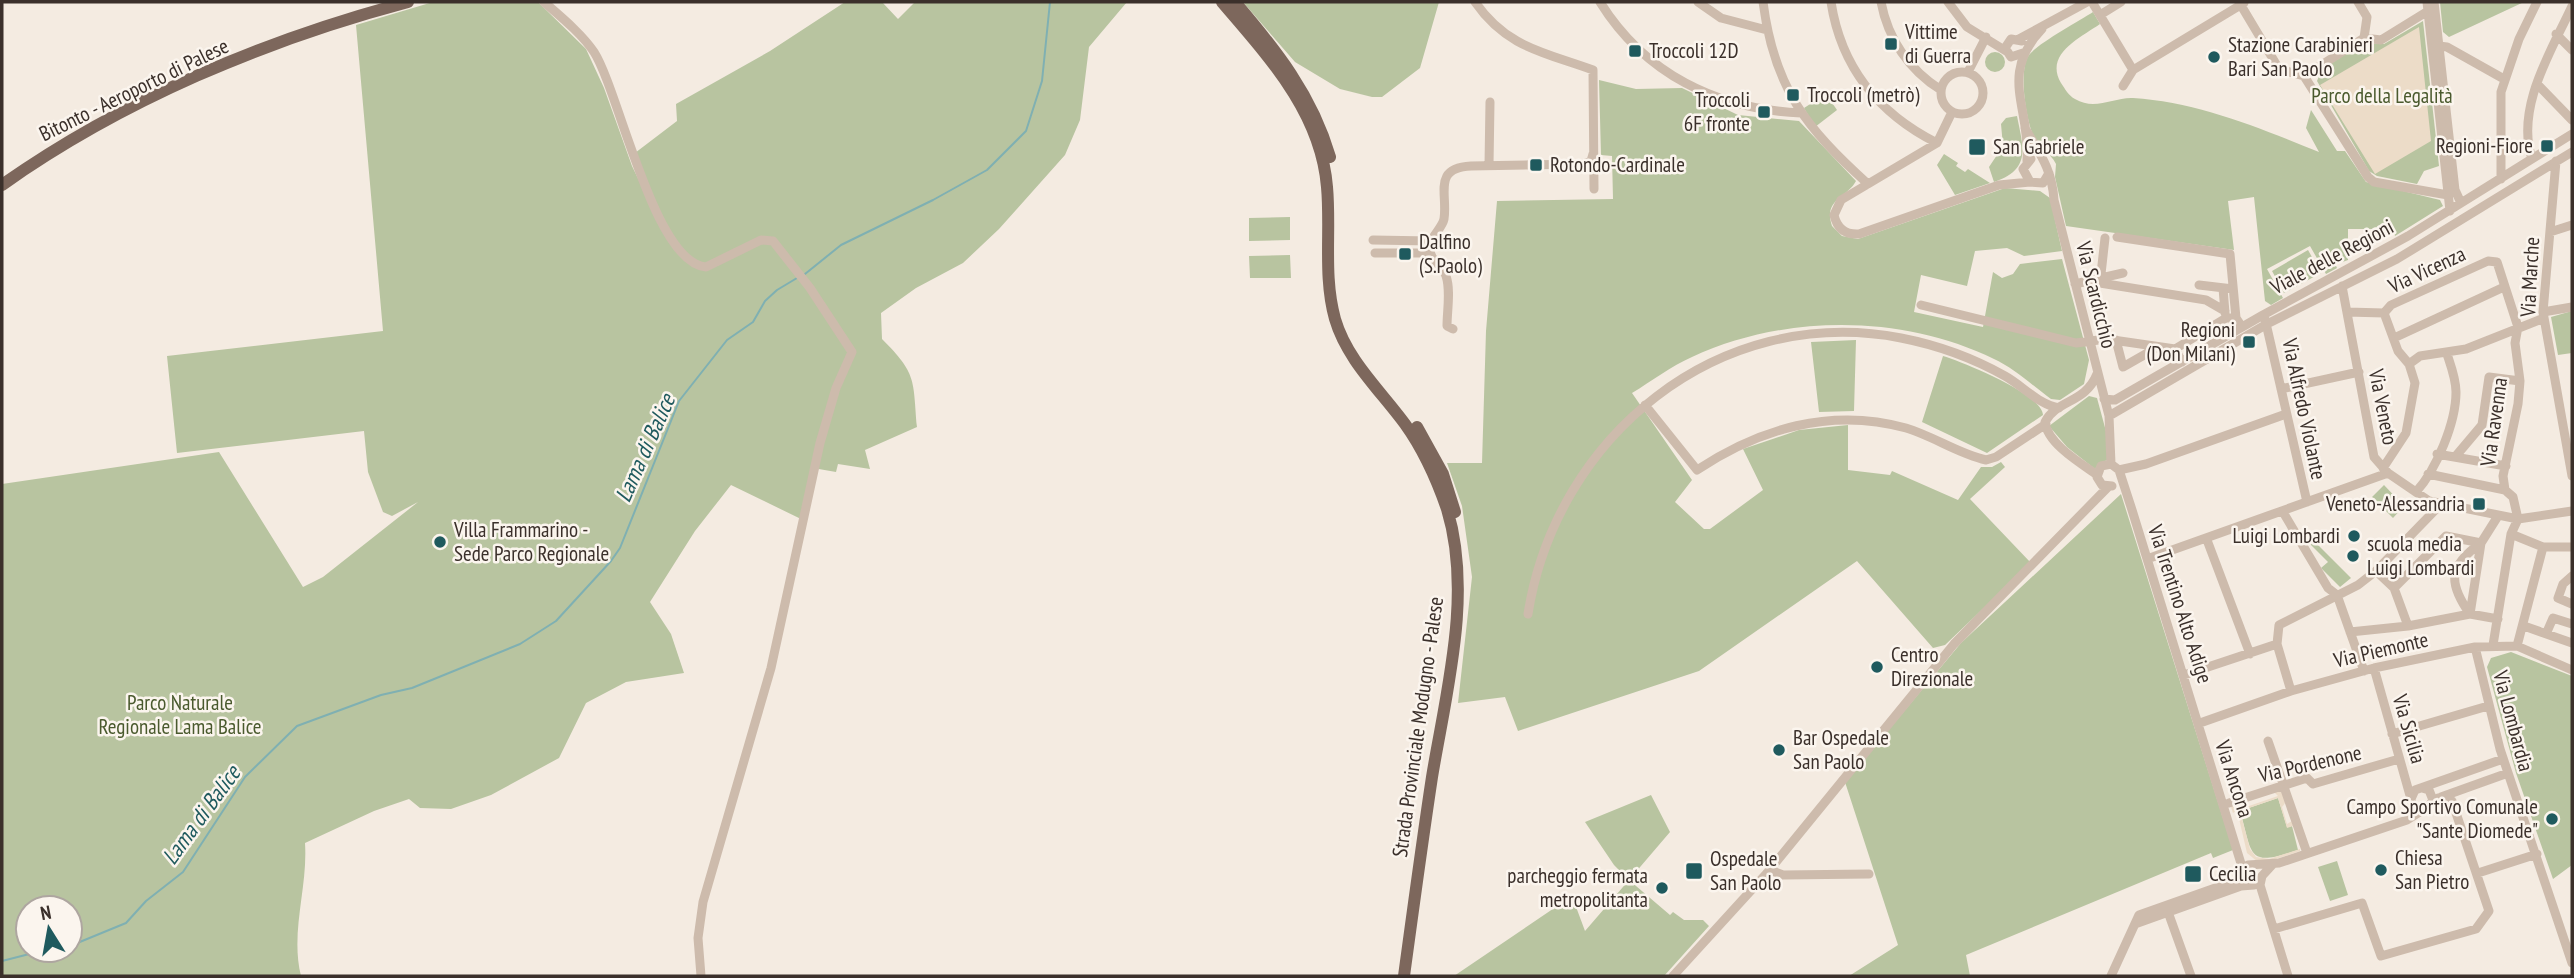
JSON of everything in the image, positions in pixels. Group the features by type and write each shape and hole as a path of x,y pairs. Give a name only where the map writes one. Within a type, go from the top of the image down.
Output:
{"main road":[{"name":"Strada Provinciale Modugno - Palese","path":"1222,2 1276,67 1296,94 1308,118 1327,185 1328,273 1337,324 1363,372 1407,426 1424,454 1446,509 1455,544 1457,567 1452,644 1404,976"},
{"name":"Strada Provinciale Modugno - Palese","path":"1235,2 1277,52 1314,111 1330,158 1335,207 1334,270 1343,319 1367,366 1413,420 1431,449 1454,506 1460,539 1465,595 1462,628 1410,976"},
{"name":"Bitonto - Aeroporto di Palese","path":"2,185 54,148 213,68 401,3"}],"street":[{"path":"544,2 594,51 656,209 689,260 701,266 710,265 765,240 773,241 849,345 851,358 835,388 820,443 771,668 703,902 698,939 701,976"},
{"path":"1475,2 1500,32 1522,46 1592,70 1594,189"},
{"path":"1600,2 1637,51 1684,84 1743,105 1801,113"},
{"path":"1698,2 1721,18 1767,30"},
{"path":"1763,2 1767,30 1781,76 1801,113 1822,142 1868,184"},
{"path":"1831,2 1845,52 1866,87 1902,123 1937,143"},
{"path":"1881,2 1885,21 1903,55 1921,76 1941,90 1945,105 1952,112 1971,112 1983,97 1982,85 1968,72"},
{"path":"1948,2 1960,20 2014,57 2022,46 2042,29 2090,2 2133,70"},
{"path":"2100,15 2121,2"},
{"path":"2358,2 2367,17 2364,38"},
{"path":"2434,2 2450,211"},
{"path":"2501,178 2499,111 2504,79 2537,2"},
{"path":"2123,86 2133,70 2242,3 2279,69 2304,76 2368,177 2374,182 2448,195"},
{"path":"2532,159 2528,139 2537,84 2556,34 2570,19 2572,6"},
{"path":"2304,76 2364,38 2381,40 2428,7 2446,142"},
{"path":"2556,34 2572,50"},
{"path":"1968,72 1986,37"},
{"path":"2019,82 2007,53 2008,40 2022,46"},
{"path":"2022,46 2019,82 2025,128 2024,177 2034,183"},
{"path":"2439,46 2447,47 2504,79"},
{"path":"1941,90 1951,75 1968,72"},
{"path":"2537,84 2572,120"},
{"path":"1489,165 1490,102"},
{"path":"1952,112 1937,143 1840,201 1836,207 1836,222 1846,232 1859,234 1999,185 2046,180 2049,173 2044,160 2025,128"},
{"name":"Viale delle Regioni","path":"2109,416 2265,319 2450,211 2572,134"},
{"name":"Viale delle Regioni","path":"2104,399 2115,400 2242,327 2342,286 2415,248 2572,152"},
{"path":"1453,329 1447,326 1446,275 1430,253 1432,241 1444,221 1443,182 1450,172 1458,166 1583,164 1591,161 1593,154"},
{"path":"2447,157 2461,203"},
{"path":"1999,185 2034,158 2044,160"},
{"name":"Via Marche","path":"2556,162 2543,315 2572,476"},
{"name":"Via Scardicchio","path":"2049,173 2104,399"},
{"name":"Via Scardicchio","path":"2034,183 2048,190 2054,200"},
{"path":"2550,232 2572,225"},
{"path":"2418,230 2424,242"},
{"path":"2408,236 2415,248"},
{"path":"2117,237 2230,254 2229,316"},
{"path":"2105,238 2100,283 2206,300 2242,327"},
{"path":"1373,240 1432,241"},
{"path":"1375,253 1430,253"},
{"name":"Via Vicenza","path":"2347,312 2384,313 2391,305 2488,261 2497,262 2502,270 2504,287 2518,327"},
{"path":"2075,284 2123,273"},
{"path":"2199,285 2228,288"},
{"name":"Via Veneto","path":"2342,286 2374,457 2385,470 2416,492 2441,504 2518,519 2572,512"},
{"path":"2394,338 2504,287"},
{"path":"1920,305 2076,343 2106,339 2175,349 2229,316"},
{"path":"2409,364 2420,356 2447,354 2543,315 2572,307"},
{"path":"2147,559 2283,512 2385,470 2408,427 2415,383 2409,364 2398,351 2384,313"},
{"name":"Via Alfredo Violante","path":"2265,319 2306,502"},
{"name":"Via Ravenna","path":"2518,327 2515,343 2520,382 2506,466 2505,490 2513,498 2518,519"},
{"path":"1528,614 1537,567 1562,505 1600,448 1645,405 1707,366 1737,352 1808,336 1858,334 1902,338 1972,359 2007,377 2047,415"},
{"path":"2116,341 2123,368 2158,347"},
{"path":"2175,349 2182,362"},
{"path":"2416,492 2428,474 2450,424 2456,394 2447,354"},
{"path":"2087,393 2098,372"},
{"path":"2281,389 2358,372"},
{"path":"2455,457 2482,425 2489,377 2520,382"},
{"path":"1645,405 1696,470 1744,442 1802,423 1867,421 1907,428 1986,460 1996,457 2059,408 2087,393 2100,394 2109,416 2115,476"},
{"path":"1673,976 1770,870 1954,644 2096,502 2115,476 2286,414"},
{"name":"Via Trentino Alto Adige","path":"2047,415 2049,432 2076,460 2097,477 2115,476 2128,497 2200,723"},
{"path":"2437,454 2506,466"},
{"path":"2096,502 2097,477 2101,466 2115,476"},
{"path":"2428,474 2505,490"},
{"path":"2291,691 2277,645 2279,625 2376,571 2441,504"},
{"path":"2283,512 2328,589 2337,595 2364,671"},
{"path":"2498,516 2481,543 2464,557 2454,573 2457,592 2470,614 2498,619"},
{"path":"2493,645 2511,534 2518,519"},
{"path":"2511,534 2543,547 2572,547"},
{"path":"2393,588 2446,536 2481,543"},
{"path":"2207,540 2250,653"},
{"path":"2470,614 2481,543"},
{"path":"2517,646 2543,547"},
{"path":"2376,571 2393,588 2407,626"},
{"path":"2572,576 2564,584 2558,598 2572,604"},
{"name":"Via Piemonte","path":"2350,632 2407,626 2470,614"},
{"path":"2546,634 2553,618 2572,625"},
{"path":"2524,626 2572,641"},
{"path":"2184,675 2277,645"},
{"name":"Via Piemonte","path":"2200,723 2291,691 2374,668 2475,647 2517,646 2572,670"},
{"name":"Via Lombardia","path":"2475,647 2503,759 2572,964"},
{"name":"Via Sicilia","path":"2374,668 2412,803"},
{"path":"2392,734 2488,706"},
{"name":"Via Ancona","path":"2200,723 2229,803 2248,868"},
{"name":"Via Ancona","path":"2200,723 2248,868"},
{"path":"2268,741 2307,853"},
{"name":"Via Pordenone","path":"2229,803 2307,778 2314,784 2399,759"},
{"path":"2407,820 2412,803 2421,788 2503,759"},
{"path":"2112,976 2139,915 2235,881 2248,868 2273,864 2407,820 2430,806 2435,799 2508,773"},
{"path":"2274,929 2362,903 2381,956 2476,929 2489,911 2452,801 2435,799 2429,790 2405,783"},
{"path":"2412,803 2423,810"},
{"path":"2478,873 2537,854"},
{"path":"2136,924 2247,884 2257,884 2273,864"},
{"path":"2248,868 2262,878"},
{"path":"2248,868 2247,884 2258,896 2286,976"},
{"path":"1770,870 1783,875 1869,874"},
{"path":"2262,878 2261,891 2286,976"},
{"path":"2168,912 2191,976"}],"green space":[{"name":"Parco Naturale Regionale Lama Balice","path":"433,2 538,2 586,49 604,88 632,166 662,228 631,156 677,121 676,104 770,51 845,2 882,2 898,19 915,2 1127,2 1089,47 1080,120 1065,155 999,229 963,263 916,288 881,313 882,339 902,361 911,378 917,427 865,450 870,469 838,464 836,472 813,468 801,519 731,485 695,531 650,602 671,634 684,673 626,682 586,703 559,758 491,795 451,809 420,808 409,799 374,811 305,843 297,943 301,976 2,976 2,484 219,452 303,587 323,577 418,502 392,516 383,512 368,472 364,431 177,453 167,356 383,331 356,25"},
{"path":"1243,2 1439,2 1420,68 1382,97 1372,97 1340,89 1295,62"},
{"path":"2440,2 2524,2 2449,37 2443,32"},
{"path":"2093,12 2100,24 2074,41 2061,55 2057,64 2061,83 2075,99 2097,104 2133,98 2181,105 2251,125 2319,152 2306,128 2311,110 2337,151 2345,151 2366,182 2440,200 2443,206 2395,236 2393,229 2348,229 2348,260 2337,264 2330,253 2337,268 2326,274 2310,246 2267,269 2283,298 2271,305 2265,301 2254,197 2228,201 2234,250 2066,226 2055,177 2056,164 2035,139 2030,127 2024,94 2024,71 2033,50"},
{"name":"Parco della Legalità","path":"2423,21 2439,166 2424,171 2417,184 2377,176 2369,171 2317,81 2322,69 2363,43 2384,44"},
{"path":"1995,52 2002,55 2005,62 2002,69 1995,72 1988,69 1985,62 1988,55"},
{"path":"1599,80 1636,89 1682,88 1738,115 1799,121 1856,181 1833,204 1831,210 1832,226 1842,236 1858,239 2005,188 2040,191 2050,198 2062,251 2024,256 2007,248 1975,251 1967,286 1921,275 1914,312 1983,327 1993,272 2002,278 2013,274 2020,264 2062,259 2089,360 2084,384 2060,400 2051,399 2001,363 1958,344 1883,327 1843,325 1765,333 1728,343 1684,361 1632,393 1692,480 1675,502 1704,529 1710,529 1763,490 1743,449 1799,430 1848,425 1848,470 1890,475 1892,471 1958,500 1981,467 1992,467 2001,462 2005,467 1970,499 2031,563 1945,645 1933,648 1857,561 1699,671 1518,731 1505,697 1458,703 1472,577 1462,506 1447,463 1482,463 1486,331 1497,201 1613,199 1612,156 1601,155"},
{"path":"1826,94 1837,110 1815,127 1804,108"},
{"path":"2017,116 2022,147 2020,164 2006,177 1994,182 1989,167 2003,146 2001,124 2006,118"},
{"path":"1944,154 1958,163 1956,166 1965,172 1968,169 1990,183 1955,195 1937,165"},
{"path":"1290,217 1290,240 1249,241 1249,218"},
{"path":"2308,250 2321,273 2284,293 2272,271"},
{"path":"1290,255 1291,278 1250,278 1249,256"},
{"path":"2572,311 2572,353 2558,355 2551,317"},
{"path":"1856,340 1854,411 1819,412 1811,342"},
{"path":"1943,356 2016,389 2030,398 2043,415 1987,453 1922,422"},
{"path":"2089,396 2097,398 2107,435 2108,460 2099,463 2095,469 2067,447 2049,426"},
{"path":"2384,485 2404,506 2393,518 2372,497"},
{"path":"2121,494 2233,850 2213,858 2211,853 1966,955 1970,976 1849,976 1898,945 1845,782 1961,643"},
{"path":"2307,534 2351,578 2340,587 2321,568 2328,562 2304,538"},
{"path":"2511,652 2572,676 2572,865 2553,879 2516,773 2487,667 2491,658"},
{"path":"1651,795 1670,832 1629,880 1614,865 1585,822"},
{"path":"2278,798 2287,827 2292,826 2298,850 2269,858 2260,857 2254,854 2250,847 2240,811"},
{"path":"2337,861 2348,895 2330,901 2318,867"},
{"path":"1629,880 1670,915 1673,912 1684,920 1703,920 1709,926 1664,976 1454,976 1572,896 1585,931"}],"shaded area":[{"name":"Parco della Legalità","path":"2419,27 2431,141 2375,174 2320,85"},
{"path":"2281,790 2286,802 2282,807 2287,824 2292,821 2293,826 2287,828 2278,798 2240,811 2250,849 2256,857 2269,859 2300,851 2267,862 2258,862 2247,853 2237,810 2233,813 2231,807 2240,804 2246,807 2278,796 2274,792"}],"waterway":[{"name":"Lama di Balice","path":"805,274 841,245 987,170 1026,131 1042,81 1050,2"},
{"name":"Lama di Balice","path":"84,940 126,923 146,901 183,872 245,777 297,726 381,695 412,688 520,644 556,621 620,548 679,401 727,340 753,322 765,301 777,290 797,278"},
{"name":"Lama di Balice","path":"2,961 14,958"}],"place":[{"name":"Vittime di Guerra","path":"1891,44"},
{"name":"Troccoli 12D","path":"1635,51"},
{"name":"Stazione Carabinieri Bari San Paolo","path":"2214,57"},
{"name":"Troccoli (metrò)","path":"1793,95"},
{"name":"Troccoli 6F fronte","path":"1764,112"},
{"name":"Regioni-Fiore","path":"2547,146"},
{"name":"San Gabriele","path":"1977,147"},
{"name":"Rotondo-Cardinale","path":"1536,165"},
{"name":"Dalfino (S.Paolo)","path":"1405,254"},
{"name":"Regioni (Don Milani)","path":"2249,342"},
{"name":"Veneto-Alessandria","path":"2479,504"},
{"name":"Luigi Lombardi","path":"2354,536"},
{"name":"Villa Frammarino - Sede Parco Regionale","path":"440,542"},
{"name":"scuola media Luigi Lombardi","path":"2353,556"},
{"name":"Centro Direzionale","path":"1877,667"},
{"name":"Bar Ospedale San Paolo","path":"1779,750"},
{"name":"Campo Sportivo Comunale \"Sante Diomede\"","path":"2552,819"},
{"name":"Chiesa San Pietro","path":"2381,870"},
{"name":"Ospedale San Paolo","path":"1694,871"},
{"name":"Cecilia","path":"2193,874"},
{"name":"parcheggio fermata metropolitanta","path":"1662,888"}]}
